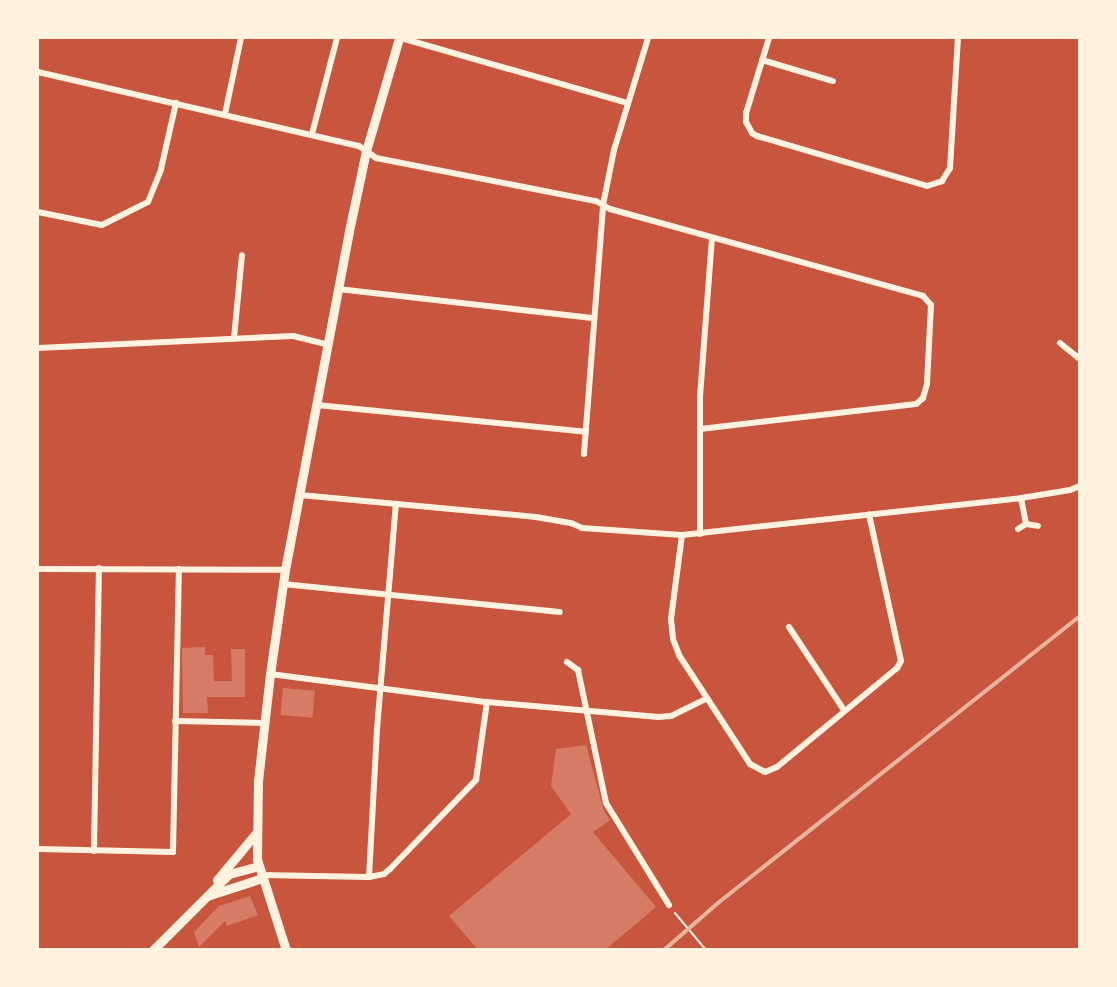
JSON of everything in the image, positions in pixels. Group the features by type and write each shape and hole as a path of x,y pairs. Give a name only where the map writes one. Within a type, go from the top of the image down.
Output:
{"main road":[{"path":"286,950 261,873 257,832 258,781 270,674 285,570 366,151 400,38"},
{"path":"205,896 228,864 257,832"},
{"path":"153,950 229,874 261,873"},
{"path":"205,896 261,873"}],"street":[{"path":"225,114 241,38"},
{"path":"312,134 338,38"},
{"path":"400,38 628,103"},
{"path":"584,454 603,205 614,150 648,38"},
{"path":"769,38 746,113 746,122 752,133 927,186 942,181 950,168 958,38"},
{"path":"762,60 832,81"},
{"path":"38,72 312,134 359,146 376,158 603,205 923,296 931,305 927,384 923,398 915,404 700,429"},
{"path":"38,212 102,225 148,202 161,169 176,103"},
{"path":"700,534 700,397 712,237"},
{"path":"234,338 242,255"},
{"path":"338,289 594,318"},
{"path":"38,348 293,336 329,345"},
{"path":"1060,343 1080,359"},
{"path":"317,405 586,432"},
{"path":"300,495 536,518 571,523 582,528 682,535 1021,498 1070,490 1080,486"},
{"path":"1021,498 1026,524"},
{"path":"369,877 396,504"},
{"path":"682,535 671,620 673,639 679,655 706,699 750,764 765,772 777,767 897,668 901,661 869,514"},
{"path":"1018,529 1026,524 1038,526"},
{"path":"38,568 285,570"},
{"path":"94,851 99,568"},
{"path":"38,849 173,852 179,569"},
{"path":"283,584 560,612"},
{"path":"789,627 844,710"},
{"path":"567,662 578,670 606,804 669,905"},
{"path":"270,674 487,702 658,717 671,716 706,699"},
{"path":"261,873 369,877 384,874 476,780 487,702"},
{"path":"175,721 264,723"}],"path":[{"path":"669,905 706,950"}],"building":[{"path":"205,647 205,655 213,655 214,681 232,681 231,649 245,649 245,697 207,697 208,713 183,713 182,648"},
{"path":"283,688 315,691 313,718 281,715"},
{"path":"586,745 604,811 610,820 593,832 656,907 605,950 478,950 449,916 571,814 551,786 556,749"},
{"path":"250,896 258,915 227,926 225,921 199,947 194,932 219,906"}],"railway":[{"path":"664,950 718,903 1080,616"}]}
